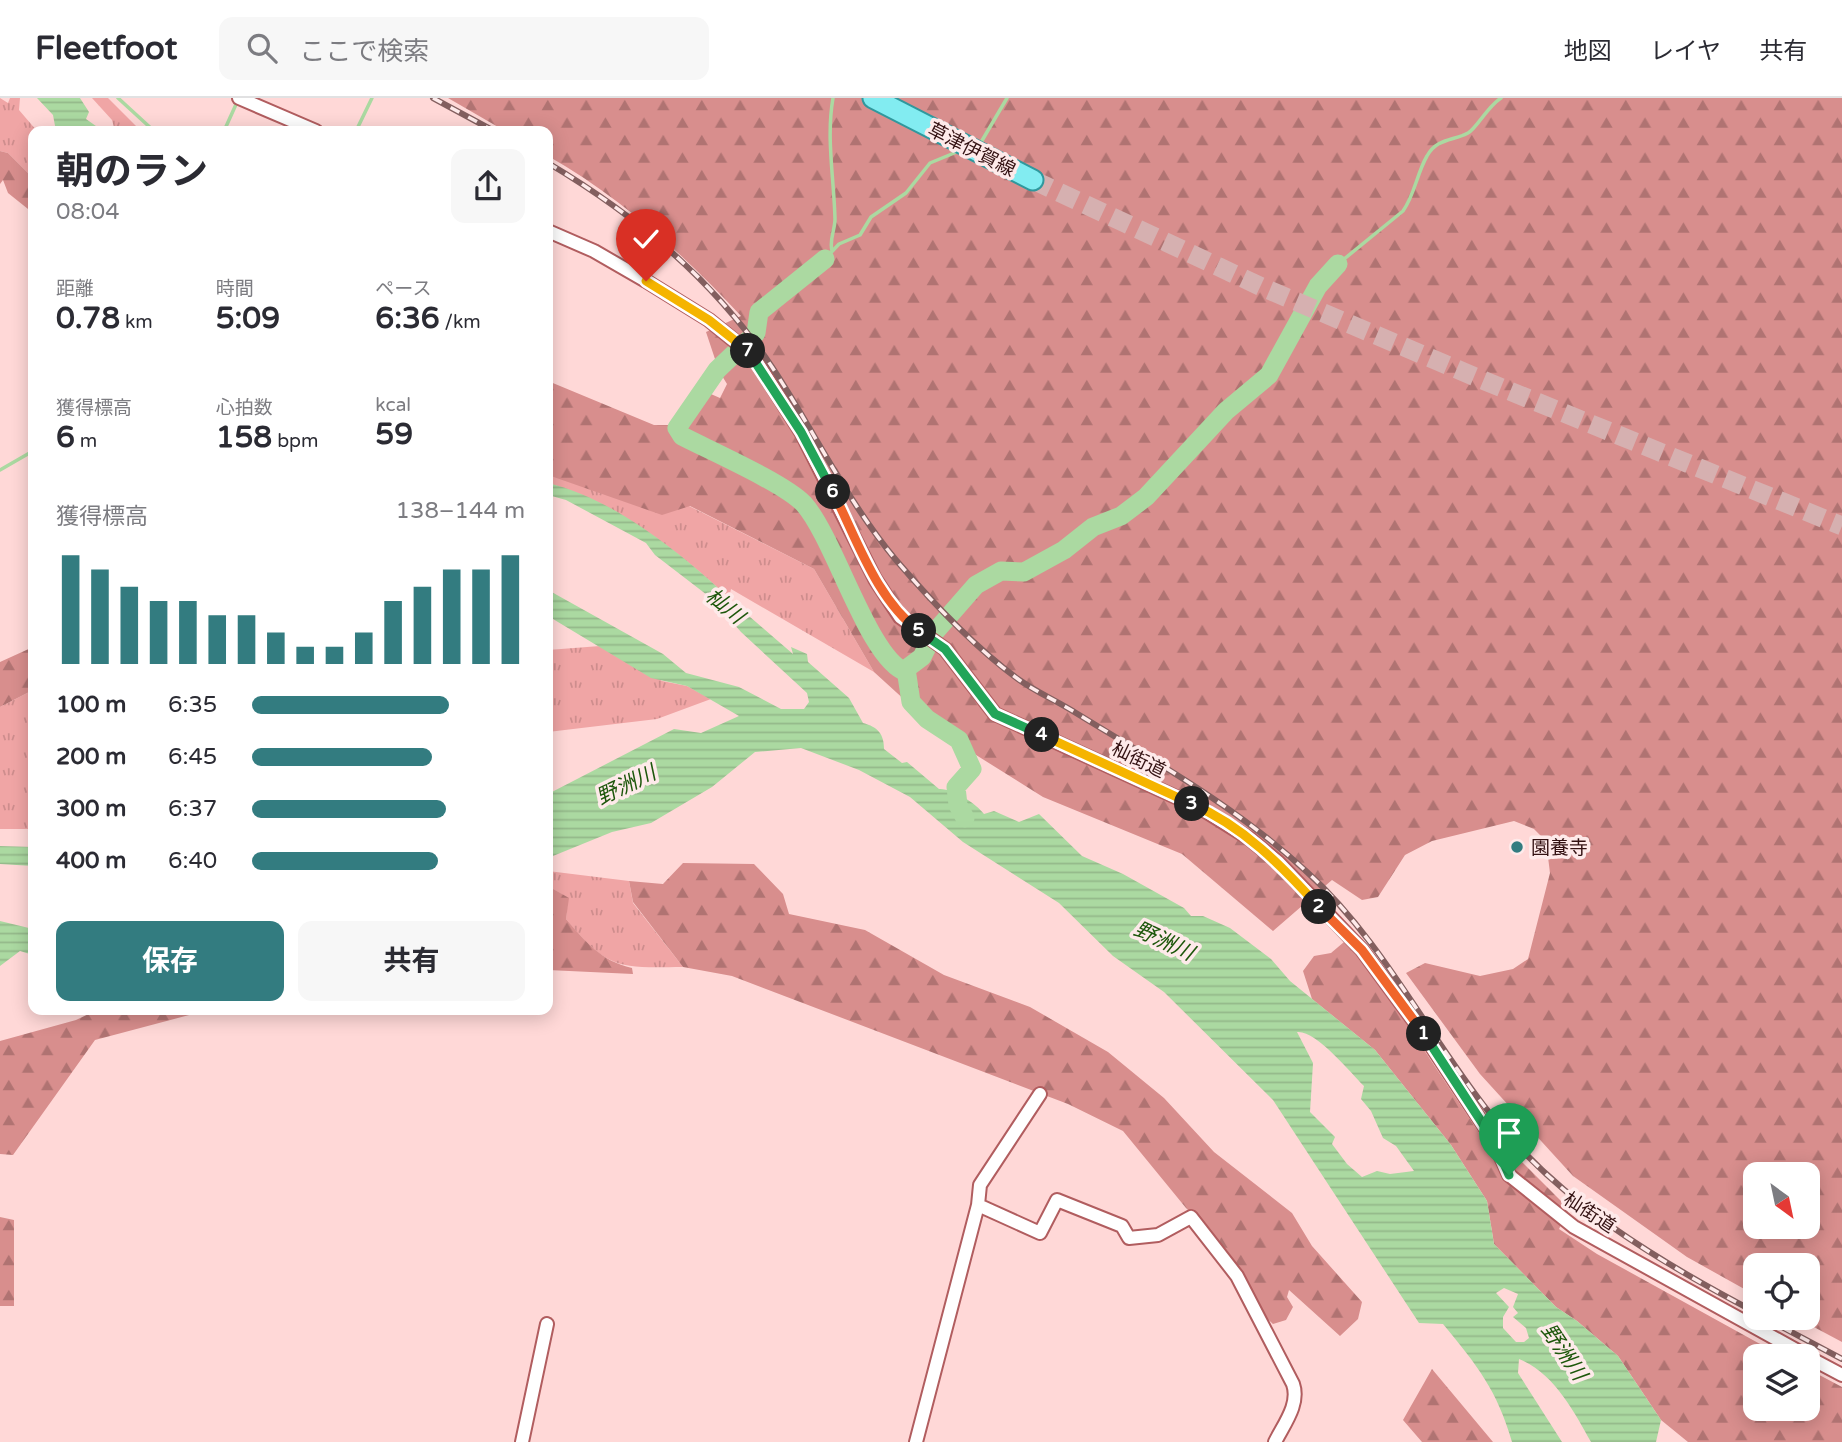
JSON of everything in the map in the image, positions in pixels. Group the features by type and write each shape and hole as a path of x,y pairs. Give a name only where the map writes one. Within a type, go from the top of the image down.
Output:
{"main road":[{"name":"草津伊賀線","path":"873,98 1033,180"}],"street":[{"path":"239,98 304,126"},
{"name":"杣街道","path":"553,233 594,251 646,281 709,320 753,356 801,432 876,579 900,617 945,649 995,714 1202,808 1250,839 1278,862 1362,950 1425,1036 1488,1132 1509,1175 1574,1227 1785,1344"},
{"path":"916,1442 978,1205 979,1185 1040,1094"},
{"path":"978,1205 1040,1233 1057,1200 1122,1227 1129,1238 1158,1235 1191,1217 1237,1276 1297,1394 1275,1442"},
{"path":"522,1442 547,1324"},
{"name":"杣街道","path":"1820,1363 1842,1375"}],"green space":[{"path":"0,98 8,103 10,98 20,98 19,110 33,126 28,126 28,173 8,153 0,151"},
{"path":"92,98 108,98 136,126 114,126 112,120"},
{"path":"448,98 1842,98 1842,1342 1820,1330 1820,1253 1743,1253 1743,1288 1687,1257 1573,1176 1480,1074 1406,973 1425,963 1480,976 1513,969 1528,959 1550,873 1546,841 1534,829 1514,821 1432,841 1405,855 1378,897 1362,900 1332,880 1273,931 1182,854 1043,797 941,733 874,672 814,569 690,506 662,515 553,477 553,383 654,425 686,425 704,391 720,398 727,384 719,371 706,332 741,316 650,228 601,190 553,159 553,126 496,126"},
{"path":"0,151 8,153 28,173 28,209 8,193 3,180 0,184"},
{"path":"553,476 689,506 814,569 874,672 731,589 729,598 688,562 645,530 574,492 553,485"},
{"path":"600,646 662,681 687,686 711,699 657,719 553,731 553,650"},
{"path":"28,649 28,693 0,707 0,662"},
{"path":"28,693 28,829 0,829 0,707"},
{"path":"683,863 754,864 783,894 789,914 865,930 944,975 1030,1007 1108,1052 1164,1098 1214,1152 1292,1213 1312,1246 1362,1302 1358,1319 1340,1336 1289,1290 1287,1297 1293,1307 1286,1320 1273,1324 1264,1316 1208,1228 1186,1208 1123,1131 1068,1104 732,976 683,967 633,902 629,881 663,884"},
{"path":"553,872 629,881 633,903 683,967 629,966 605,957 580,936 566,919 568,898 553,889"},
{"path":"553,889 569,898 566,919 587,943 611,961 632,968 633,974 553,970"},
{"path":"1344,942 1373,973 1491,1151 1508,1148 1569,1209 1559,1229 1597,1254 1760,1344 1743,1344 1743,1421 1820,1421 1820,1375 1842,1387 1842,1442 1688,1442 1661,1420 1618,1356 1556,1307 1494,1244 1487,1201 1451,1145 1375,1050 1312,999 1303,971 1314,956 1331,953"},
{"path":"86,1015 189,1015 95,1040 13,1155 0,1154 0,1041"},
{"path":"0,1217 14,1220 14,1306 0,1306"},
{"path":"1432,1369 1493,1442 1422,1442 1403,1420"}],"water":[{"path":"37,98 80,98 89,112 86,119 96,126 55,126 53,115"},
{"path":"553,485 597,501 668,546 729,598 730,606 742,610 793,654 791,647 807,654 808,662 849,698 863,723 879,732 884,749 902,763 907,762 939,789 963,797 984,814 994,811 1019,822 1039,814 1082,856 1123,874 1184,908 1191,916 1203,916 1230,928 1271,959 1290,981 1375,1050 1451,1145 1487,1201 1494,1244 1556,1307 1618,1356 1661,1420 1656,1442 1591,1442 1570,1406 1552,1383 1531,1365 1519,1359 1518,1373 1562,1442 1512,1442 1500,1407 1476,1366 1443,1324 1419,1323 1273,1100 1164,992 1113,956 1059,903 963,842 910,797 859,770 801,748 755,752 712,787 651,823 612,832 553,856 553,791 674,729 701,733 739,716 687,686 651,678 553,619 553,593 663,654 686,673 739,687 781,709 804,709 809,702 807,693 741,632 711,598 655,555 646,543 566,500 553,496","holes":["1297,1032 1305,1033 1342,1062 1364,1086 1361,1099 1371,1111 1383,1138 1396,1146 1414,1171 1390,1174 1377,1171 1362,1177 1347,1164 1332,1144 1335,1137 1310,1112 1313,1063","1504,1288 1518,1294 1513,1307 1518,1313 1513,1317 1526,1328 1529,1338 1524,1342 1516,1342 1503,1328 1503,1317 1509,1307 1496,1293"]},
{"path":"0,846 28,847 28,866 0,864"},
{"path":"0,921 28,928 28,953 20,951 0,966"}],"waterway":[{"path":"118,98 149,126"},
{"path":"358,126 372,98"},
{"path":"832,251 835,219 830,143 833,98"},
{"path":"980,144 1007,98"},
{"path":"1338,264 1403,211 1431,150 1440,143 1468,133 1501,98"},
{"path":"226,126 238,100"},
{"path":"825,259 839,244 860,235 871,217 906,193 930,163 959,151"},
{"path":"825,259 759,312 756,333 717,370 677,428 682,436 764,477 804,504 828,543 879,646 892,663 906,672"},
{"path":"965,818 958,805 956,787 972,769 959,740 927,719 911,702 906,669 922,657 934,633 976,585 1001,571 1024,572 1064,550 1093,527 1121,516 1146,497 1226,411 1269,375 1318,286 1338,264"},
{"path":"0,470 28,454"}],"tunnel":[{"path":"1033,180 1264,288 1842,526"}],"railway":[{"path":"433,98 485,126"},
{"path":"553,166 643,228 672,252 725,306 772,367 862,515 896,560 969,638 1025,684 1196,787 1281,849 1334,899 1359,928 1469,1085 1519,1147 1580,1203 1613,1228 1647,1251 1743,1305"},
{"path":"1788,1330 1842,1359"}],"place":[{"name":"園養寺","path":"1517,847"}],"route":[{"path":"646,281 709,320 753,356 801,432 876,579 900,617 945,649 995,714 1202,808 1250,839 1278,862 1334,923 1351,937 1425,1036 1494,1141 1509,1175"}],"water label":[{"name":"杣川","path":"725,606"},
{"name":"野洲川","path":"626,785"},
{"name":"野洲川","path":"1164,941"},
{"name":"野洲川","path":"1564,1352"}]}
